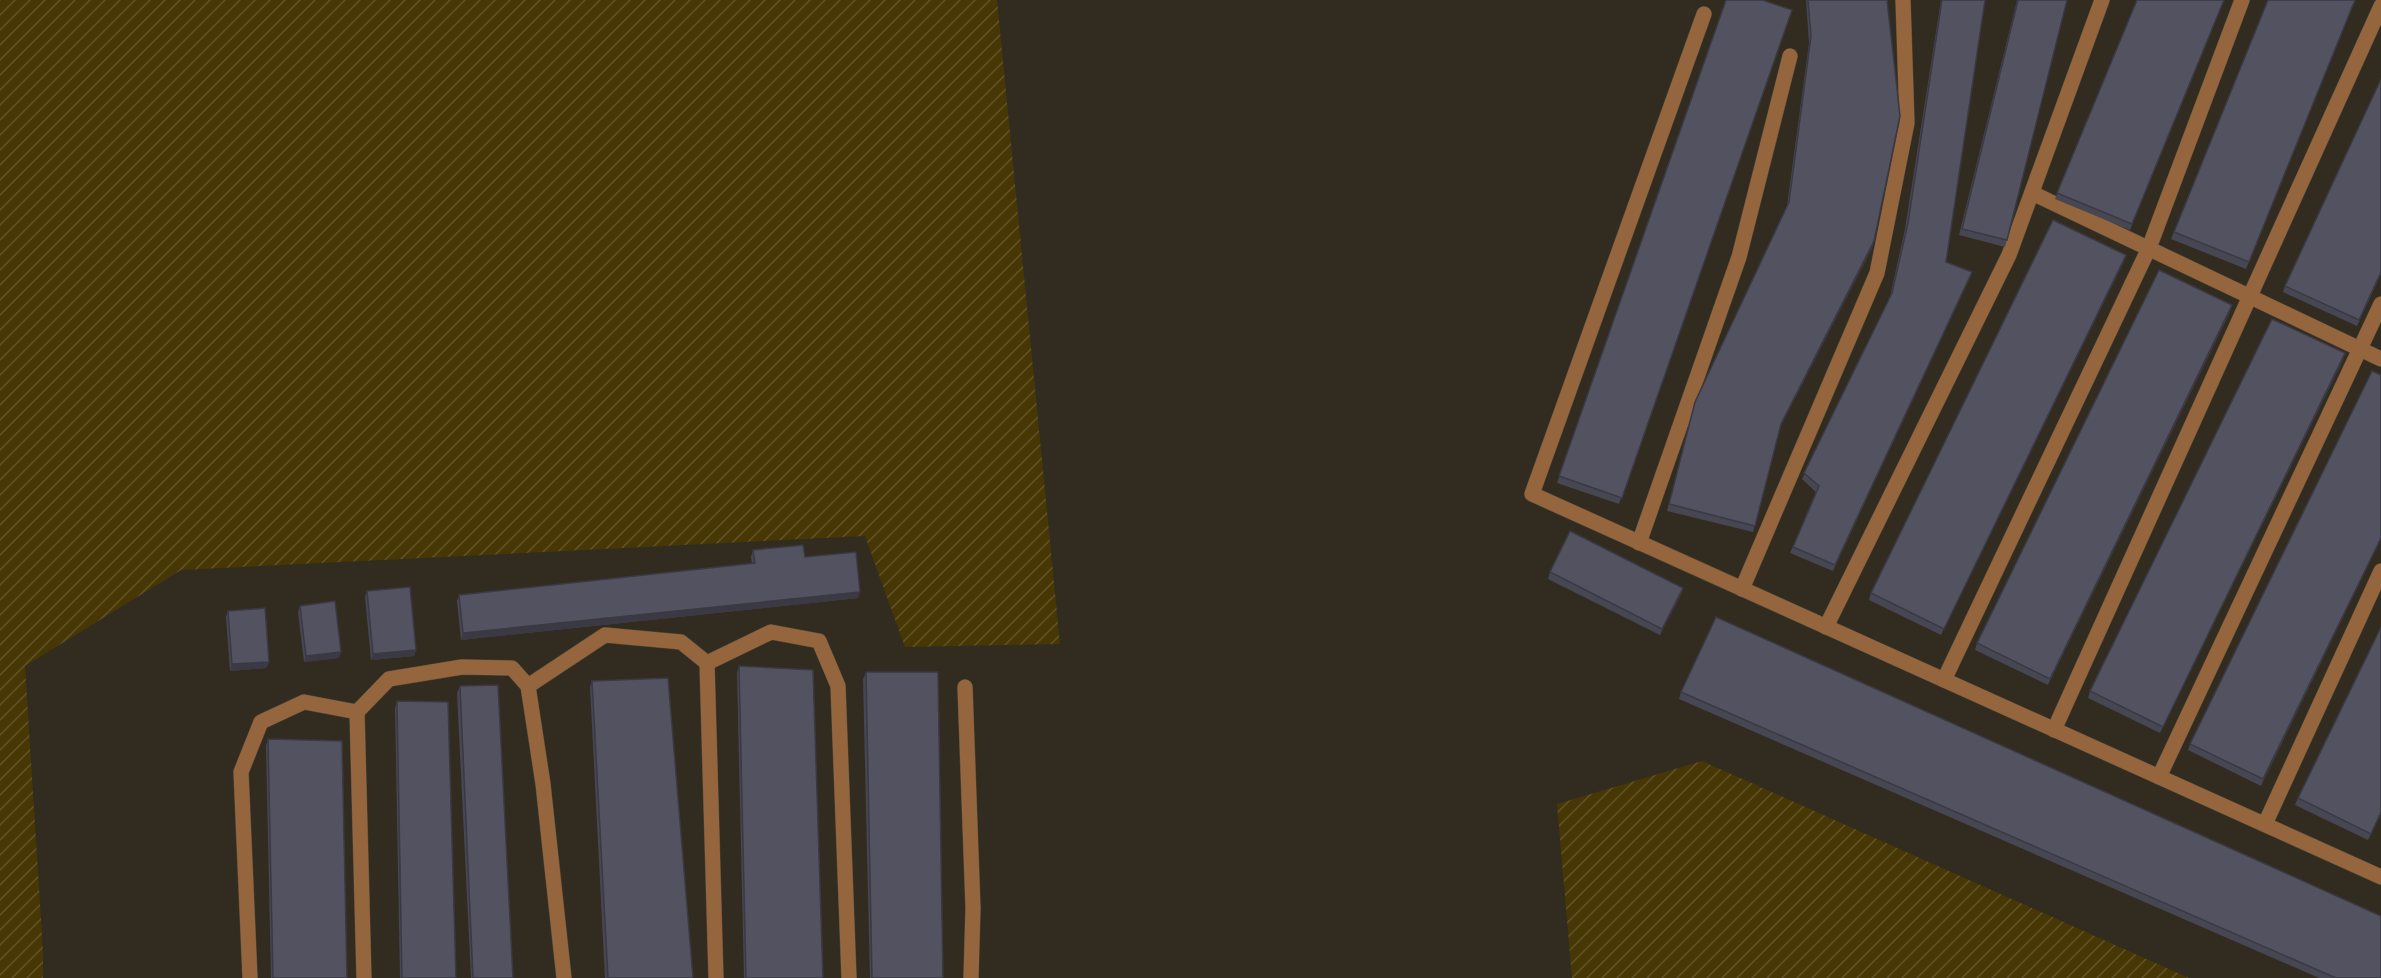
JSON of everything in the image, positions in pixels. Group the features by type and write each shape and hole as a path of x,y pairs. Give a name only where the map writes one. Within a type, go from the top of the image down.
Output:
{"lane":[{"path":"1742,589 1878,273 1907,123 1903,0"},
{"path":"1826,627 2009,255 2102,0"},
{"path":"1944,680 2149,248 2242,0"},
{"path":"2054,729 2381,6"},
{"path":"1704,14 1532,495 2159,777 2379,871"},
{"path":"1639,543 1739,257 1790,56"},
{"path":"2032,193 2381,359"},
{"path":"2159,777 2381,304"},
{"path":"2265,824 2381,571"},
{"path":"707,663 771,632 819,641 838,686 849,978"},
{"path":"528,686 605,635 681,642 707,663 716,978"},
{"path":"364,978 357,712 389,679 462,667 512,668 528,686 543,784 564,978"},
{"path":"965,687 973,908 971,978"},
{"path":"250,978 241,772 261,722 304,702 357,712"}],"shaded area":[{"path":"0,0 997,0 1060,644 905,647 865,536 181,570 25,666 43,978 0,978"},
{"path":"1702,761 2189,978 1572,978 1557,804"}],"building":[{"path":"1726,0 1762,0 1792,10 1622,498 1559,476"},
{"path":"1808,0 1887,0 1900,116 1874,241 1781,424 1755,526 1669,504 1695,402 1789,202 1811,36"},
{"path":"1942,0 1985,0 1946,262 1972,272 1835,565 1793,547 1819,486 1804,473 1892,293 1908,223"},
{"path":"2018,0 2067,0 2007,240 1962,229"},
{"path":"2137,0 2224,0 2132,224 2057,193"},
{"path":"2268,0 2355,0 2249,262 2174,232"},
{"path":"2381,79 2381,272 2359,320 2285,286"},
{"path":"2053,220 2126,255 1944,629 1871,593"},
{"path":"2159,270 2232,305 2050,679 1977,643"},
{"path":"2272,319 2345,353 2163,727 2090,691"},
{"path":"2372,371 2381,375 2381,538 2263,779 2190,744"},
{"path":"1570,531 1683,588 1662,629 1550,572"},
{"path":"803,545 805,557 856,552 860,592 463,633 459,595 755,563 753,550"},
{"path":"410,587 416,650 373,654 367,591"},
{"path":"335,601 341,652 306,656 300,606"},
{"path":"265,608 269,662 232,664 228,611"},
{"path":"1716,617 2381,916 2381,978 2336,978 1681,692"},
{"path":"2381,627 2381,812 2371,834 2298,798"},
{"path":"739,666 813,670 823,978 746,978"},
{"path":"866,672 938,672 943,978 872,978"},
{"path":"668,678 693,978 608,978 592,681"},
{"path":"498,685 513,978 473,978 460,686"},
{"path":"397,701 448,702 456,978 402,978"},
{"path":"268,739 342,741 347,978 273,978"}]}
